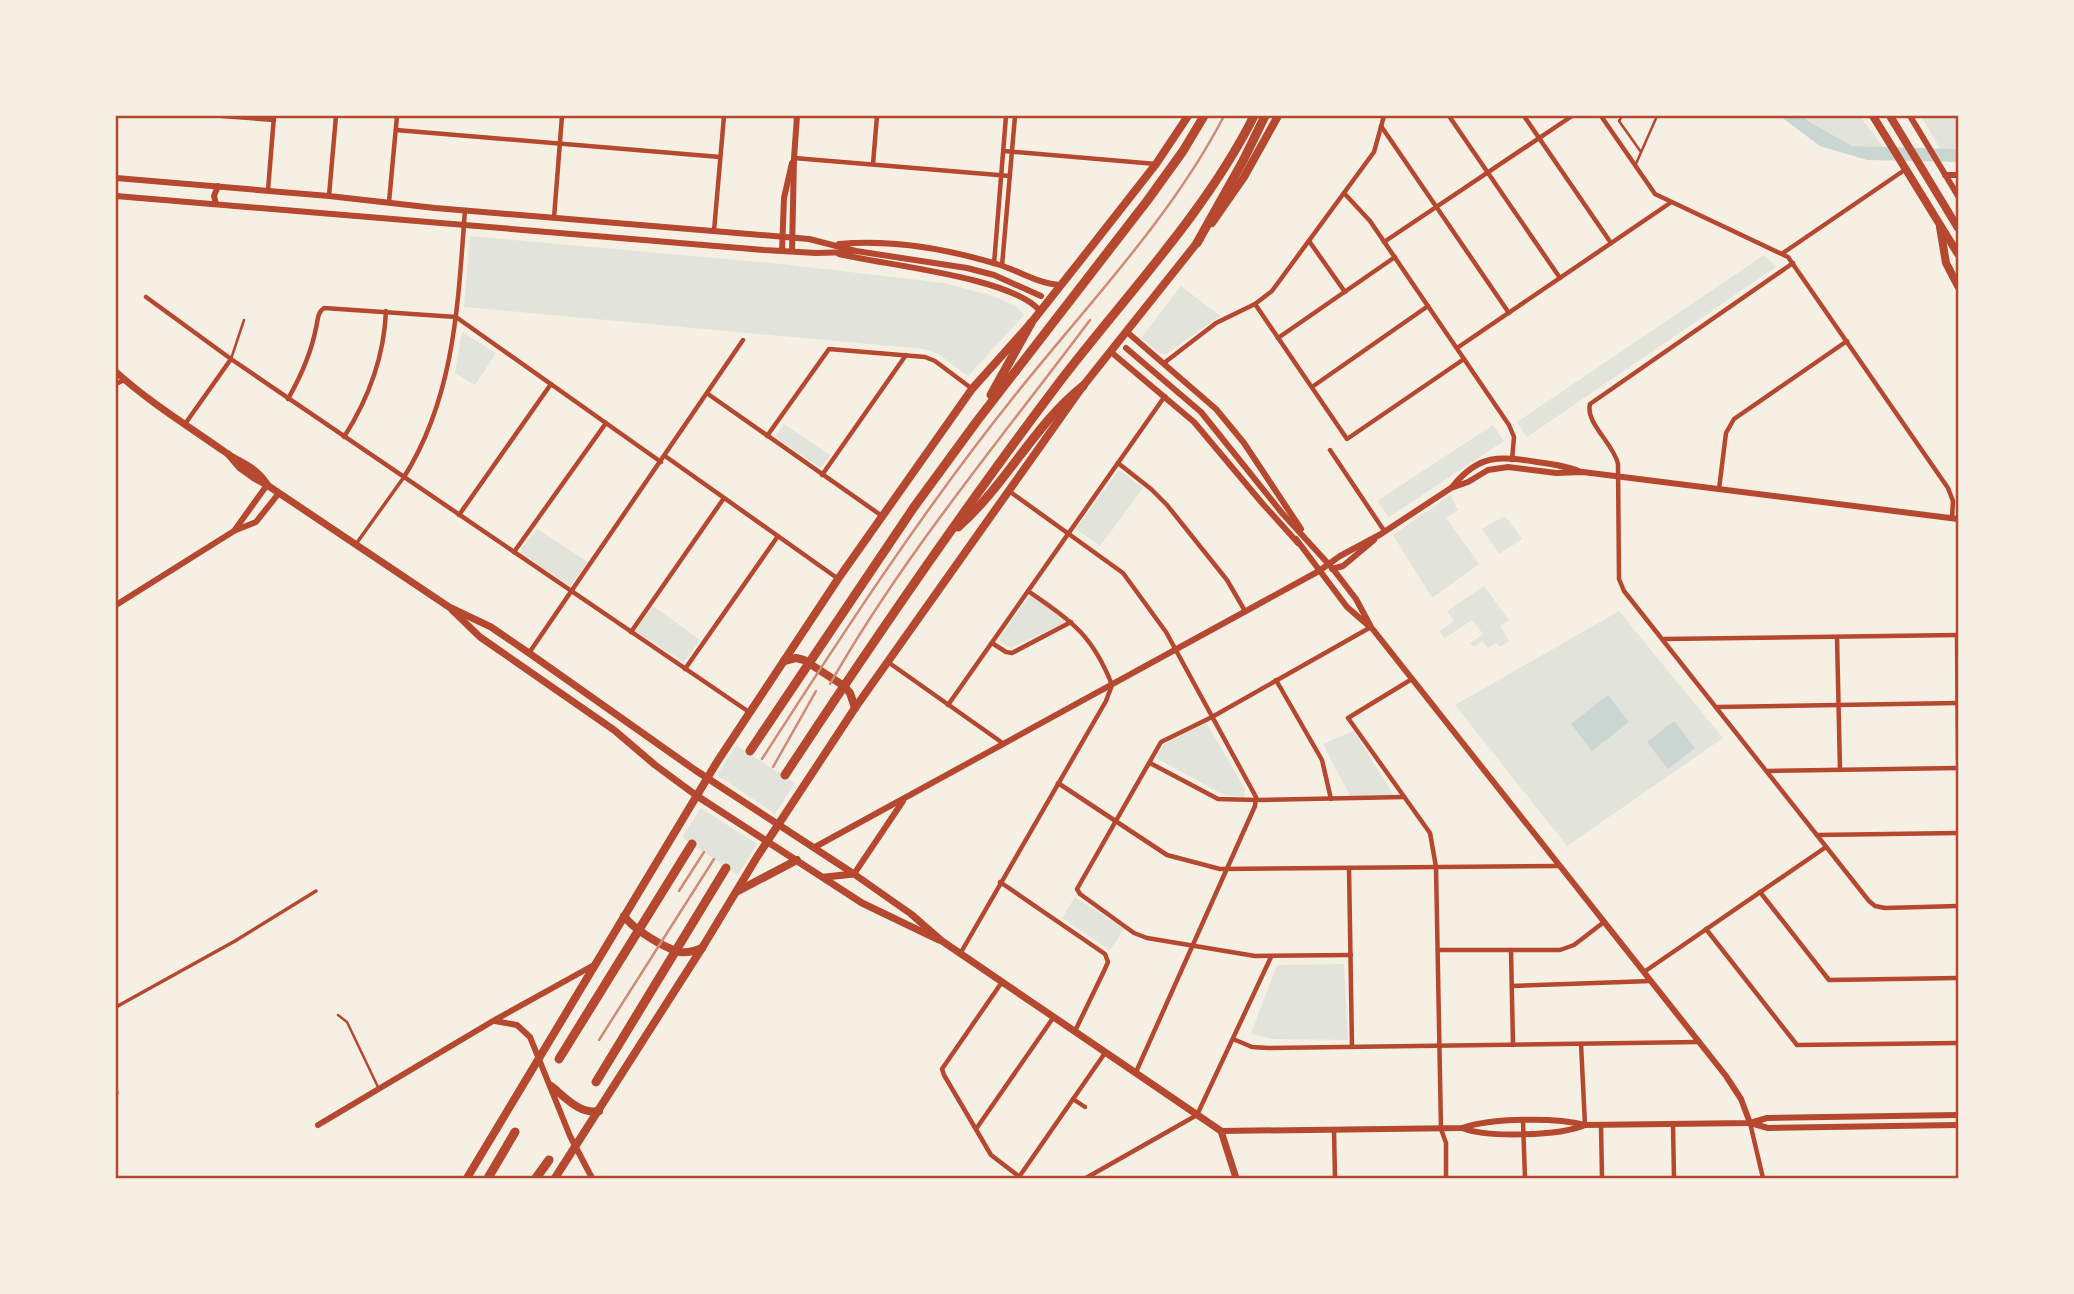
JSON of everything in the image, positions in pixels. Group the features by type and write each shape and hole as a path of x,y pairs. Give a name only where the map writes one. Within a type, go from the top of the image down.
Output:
{"highway":[{"path":"750,751 876,562 977,421 1147,201 1204,116"},
{"path":"785,775 946,537 1061,381 1189,218 1254,116"},
{"path":"1197,243 1265,116"},
{"path":"977,421 1031,323"},
{"path":"946,537 983,502 1060,405 1083,386"},
{"path":"559,1059 692,844"},
{"path":"596,1082 726,868"},
{"path":"488,1178 516,1132"},
{"path":"536,1178 549,1160"}],"main road":[{"path":"467,1178 594,965 626,919 707,778 838,579 972,388 1031,323 1156,164 1188,116"},
{"path":"555,1178 767,841 855,708 1083,386 1197,243 1244,177 1278,116"},
{"path":"1873,116 1958,254"},
{"path":"1890,116 1958,228"},
{"path":"1938,221 1946,263 1958,286"},
{"path":"116,372 228,454 247,473 449,607 491,627 707,778 815,847 960,954 1221,1131 1236,1178"},
{"path":"449,607 480,636 614,730 697,796 876,911 942,941"},
{"path":"784,661 799,658 844,686 851,695 855,708"},
{"path":"738,891 797,860"},
{"path":"824,877 854,874"},
{"path":"626,919 634,928 677,951 702,948"},
{"path":"551,1086 581,1110 599,1111"}],"street":[{"path":"222,116 274,118 268,190"},
{"path":"317,212 326,196 336,116"},
{"path":"389,203 397,116"},
{"path":"554,218 562,116"},
{"path":"714,231 724,116"},
{"path":"792,251 797,116"},
{"path":"873,164 877,116"},
{"path":"998,265 1006,116"},
{"path":"998,265 1010,176 1014,116"},
{"path":"1164,363 1216,323 1255,304 1272,291 1374,152 1384,116"},
{"path":"1449,116 1560,278"},
{"path":"1524,116 1611,243"},
{"path":"1384,242 1572,116"},
{"path":"815,847 1245,611 1331,567 1451,488 1482,462 1498,457 1559,465 1618,477 1955,519 1948,488 1793,263 1783,253 1655,194 1601,116"},
{"path":"1910,116 1958,196"},
{"path":"1381,126 1509,313"},
{"path":"396,130 720,157"},
{"path":"1004,151 1156,164"},
{"path":"794,158 1010,176"},
{"path":"782,251 786,190 794,158"},
{"path":"1783,253 1905,166"},
{"path":"1945,175 1958,175"},
{"path":"116,178 792,237 983,284 1030,301 1040,311"},
{"path":"216,204 214,196 218,186"},
{"path":"1344,193 1364,213 1511,428 1514,437 1511,467"},
{"path":"116,196 659,242 782,251 856,251 967,268 994,275 1041,296"},
{"path":"1457,348 1671,203"},
{"path":"355,545 404,477 425,439 439,403 450,364 465,210"},
{"path":"659,242 660,226"},
{"path":"1309,240 1345,292"},
{"path":"833,249 861,242 937,249 998,265 1048,284 1061,285"},
{"path":"1278,338 1395,257"},
{"path":"1793,263 1592,401 1589,414 1617,458 1619,579 1624,590 1869,901 1875,906 1885,908 1958,906"},
{"path":"146,297 344,437 750,713"},
{"path":"1255,304 1347,439 1464,359"},
{"path":"1312,387 1428,306"},
{"path":"288,398 309,356 321,309 327,307 456,317 606,423 724,498 838,579"},
{"path":"344,437 363,406 376,372 383,343 386,312"},
{"path":"1127,332 1200,393 1244,443 1307,540"},
{"path":"529,653 743,340"},
{"path":"1719,489 1726,433 1734,419 1847,341"},
{"path":"1126,348 1201,412 1282,513 1331,567 1356,599 1371,627 1699,1042 1736,1091 1750,1123 1763,1178"},
{"path":"767,436 829,349 932,359 972,388"},
{"path":"1111,352 1194,422 1298,542 1352,613 1371,627"},
{"path":"822,475 906,355"},
{"path":"186,424 231,359"},
{"path":"116,384 124,380"},
{"path":"459,515 551,384"},
{"path":"708,394 881,516"},
{"path":"948,705 1165,396"},
{"path":"514,552 606,423"},
{"path":"1330,450 1383,533"},
{"path":"1118,463 1152,488 1167,505 1227,580 1245,611"},
{"path":"1451,488 1488,470 1511,467 1556,473 1583,472"},
{"path":"234,531 267,485"},
{"path":"1009,491 1123,573 1160,623 1257,800"},
{"path":"116,605 234,531 256,522 279,493"},
{"path":"631,632 724,498"},
{"path":"1282,513 1298,542"},
{"path":"685,668 778,536"},
{"path":"960,954 1106,701 1112,685 1094,649 1071,621 1028,591"},
{"path":"992,643 1008,653 1014,653 1071,621"},
{"path":"1350,955 1271,957 1193,947 1138,935 1080,894 1077,889 1161,742 1212,717 1371,627"},
{"path":"1663,639 1957,635 1958,760"},
{"path":"1837,637 1840,770"},
{"path":"888,662 1004,744"},
{"path":"1412,679 1348,718 1430,833 1436,867 1441,1129 1446,1143 1446,1178"},
{"path":"1276,680 1322,760 1331,799"},
{"path":"1716,707 1958,703"},
{"path":"1150,763 1218,799 1405,797"},
{"path":"1767,771 1958,768"},
{"path":"1059,782 1171,857 1227,870 1559,866"},
{"path":"854,874 904,799"},
{"path":"1135,1073 1257,800"},
{"path":"1817,835 1958,833"},
{"path":"1643,972 1826,847"},
{"path":"1349,868 1352,1047"},
{"path":"1000,882 1105,954 1108,962 1074,1031"},
{"path":"116,1007 235,941 316,891"},
{"path":"1760,892 1829,980 1958,978"},
{"path":"1438,950 1564,949 1604,922"},
{"path":"1706,929 1797,1045 1958,1043"},
{"path":"1511,950 1513,1045"},
{"path":"1086,1178 1197,1115 1271,957"},
{"path":"318,1125 493,1021 594,965"},
{"path":"1512,986 1651,981"},
{"path":"1002,982 942,1069 994,1159 1020,1178 1105,1053"},
{"path":"976,1129 1054,1017"},
{"path":"493,1021 511,1023 523,1029 530,1037 575,1147 592,1178"},
{"path":"1233,1039 1256,1048 1699,1042"},
{"path":"1581,1044 1585,1125"},
{"path":"1073,1099 1086,1107"},
{"path":"1221,1131 1441,1129 1462,1128 1485,1122 1558,1121 1585,1125 1750,1123 1767,1118 1958,1115"},
{"path":"1523,1122 1525,1178"},
{"path":"1750,1123 1768,1128 1958,1125"},
{"path":"1674,1124 1674,1178"},
{"path":"1462,1128 1484,1134 1567,1131 1585,1125"},
{"path":"1601,1125 1602,1178"},
{"path":"1334,1130 1335,1178"}],"lane":[{"path":"1622,116 1619,121 1641,152"},
{"path":"1635,166 1657,116"},
{"path":"231,359 244,320"},
{"path":"338,1016 347,1022 379,1089"}],"shaded area":[{"path":"1780,116 1803,116 1852,146 1958,149 1958,162 1867,160 1820,146"},
{"path":"1803,116 1860,116 1883,147 1852,146"},
{"path":"1921,116 1958,116 1958,149 1941,150"},
{"path":"470,236 782,264 944,283 996,297 1017,307 1024,315 968,376 938,354 924,349 464,307"},
{"path":"1764,255 1776,267 1527,437 1517,422"},
{"path":"1181,286 1220,316 1166,354 1161,354 1141,338"},
{"path":"462,332 496,353 475,385 455,373"},
{"path":"784,424 830,455 821,468 775,437"},
{"path":"1493,425 1504,441 1389,517 1377,501"},
{"path":"1119,470 1143,488 1100,546 1076,529"},
{"path":"1450,495 1458,510 1446,518 1479,564 1432,598 1393,535"},
{"path":"1505,516 1522,539 1499,554 1482,529"},
{"path":"537,529 588,562 570,586 521,553 521,549"},
{"path":"1484,586 1509,620 1500,626 1509,641 1500,647 1496,643 1488,648 1482,641 1474,647 1470,643 1483,634 1472,620 1445,638 1439,631 1454,621 1447,611"},
{"path":"1030,595 1064,619 1064,623 1011,648 998,640"},
{"path":"653,606 700,640 684,662 635,631"},
{"path":"1619,611 1723,738 1567,846 1455,705"},
{"path":"1608,695 1629,722 1592,751 1571,724"},
{"path":"1205,721 1245,789 1244,797 1224,795 1156,758 1164,745"},
{"path":"1674,721 1695,748 1668,769 1647,742"},
{"path":"1354,731 1394,796 1350,796 1323,744"},
{"path":"736,745 795,783 775,814 717,775"},
{"path":"701,808 757,844 738,875 682,837"},
{"path":"1075,897 1124,929 1110,950 1062,918"},
{"path":"1344,964 1348,1040 1273,1039 1251,1034 1277,965"}],"railway":[{"path":"762,759 852,621 946,486 1012,399 1152,227 1178,191 1224,116"},
{"path":"830,684 921,543 1090,320"},
{"path":"773,767 816,691"},
{"path":"679,891 704,852"},
{"path":"599,1040 714,859"}]}
